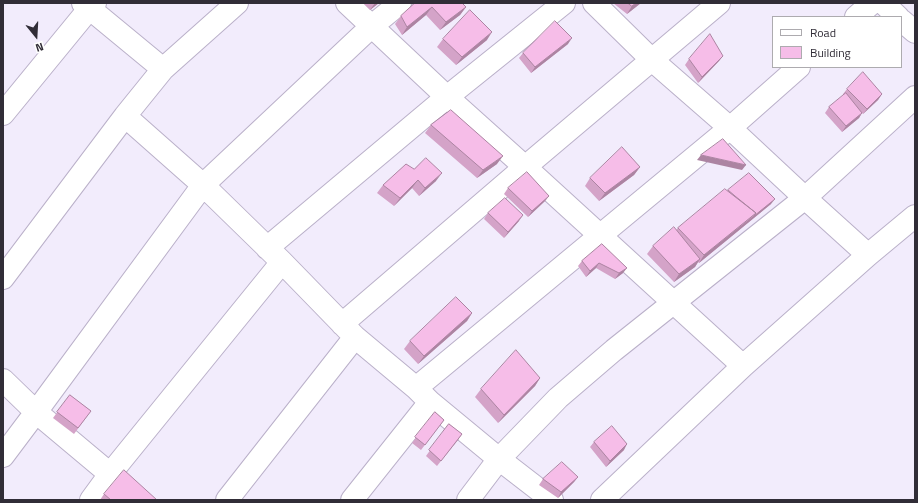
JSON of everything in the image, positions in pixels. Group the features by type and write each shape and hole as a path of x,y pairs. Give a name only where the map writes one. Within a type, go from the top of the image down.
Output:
{"street":[{"path":"3,278 125,116 163,69 237,3"},
{"path":"347,3 447,97 526,167 743,366"},
{"path":"3,456 204,185 372,26 400,3"},
{"path":"90,500 275,255 447,97 564,3"},
{"path":"594,3 652,60 730,128 868,255"},
{"path":"227,500 349,330 526,167 719,3"},
{"path":"857,16 872,3"},
{"path":"883,3 897,16"},
{"path":"3,114 89,5 163,69"},
{"path":"902,21 915,32"},
{"path":"352,500 423,395 600,236 730,128 798,68"},
{"path":"468,500 499,459 558,398 673,302 805,198 915,97"},
{"path":"125,116 204,185 349,330 499,459 552,500"},
{"path":"602,500 743,366 868,255 915,216"},
{"path":"3,380 36,412 110,474"}],"building":[{"path":"415,3 462,3 466,7 446,22 432,7 407,27 401,16"},
{"path":"628,3 636,3 632,6"},
{"path":"470,10 492,32 462,57 443,39"},
{"path":"555,21 572,38 535,67 523,53"},
{"path":"710,34 723,56 702,77 689,59"},
{"path":"863,72 882,94 867,109 847,89"},
{"path":"846,93 862,113 846,126 829,107"},
{"path":"451,110 503,156 483,170 431,125"},
{"path":"723,139 746,165 701,155"},
{"path":"622,147 640,167 605,193 590,178"},
{"path":"426,158 442,173 425,188 418,180 400,198 383,185 406,164 414,169"},
{"path":"527,172 549,196 532,211 508,188"},
{"path":"749,173 775,199 754,216 756,213 728,190"},
{"path":"725,189 756,213 704,255 678,228"},
{"path":"505,198 523,215 508,232 488,213"},
{"path":"674,227 700,259 679,274 653,246"},
{"path":"602,244 627,268 619,273 599,263 590,271 582,261"},
{"path":"456,297 472,313 424,356 410,341"},
{"path":"516,350 540,378 504,415 481,389"},
{"path":"70,395 91,411 78,428 57,412"},
{"path":"435,412 444,420 425,445 415,437"},
{"path":"449,424 462,434 441,461 429,450"},
{"path":"612,426 627,444 610,461 594,442"},
{"path":"562,462 578,477 561,492 543,479"},
{"path":"124,470 157,500 111,500 104,494"}]}
